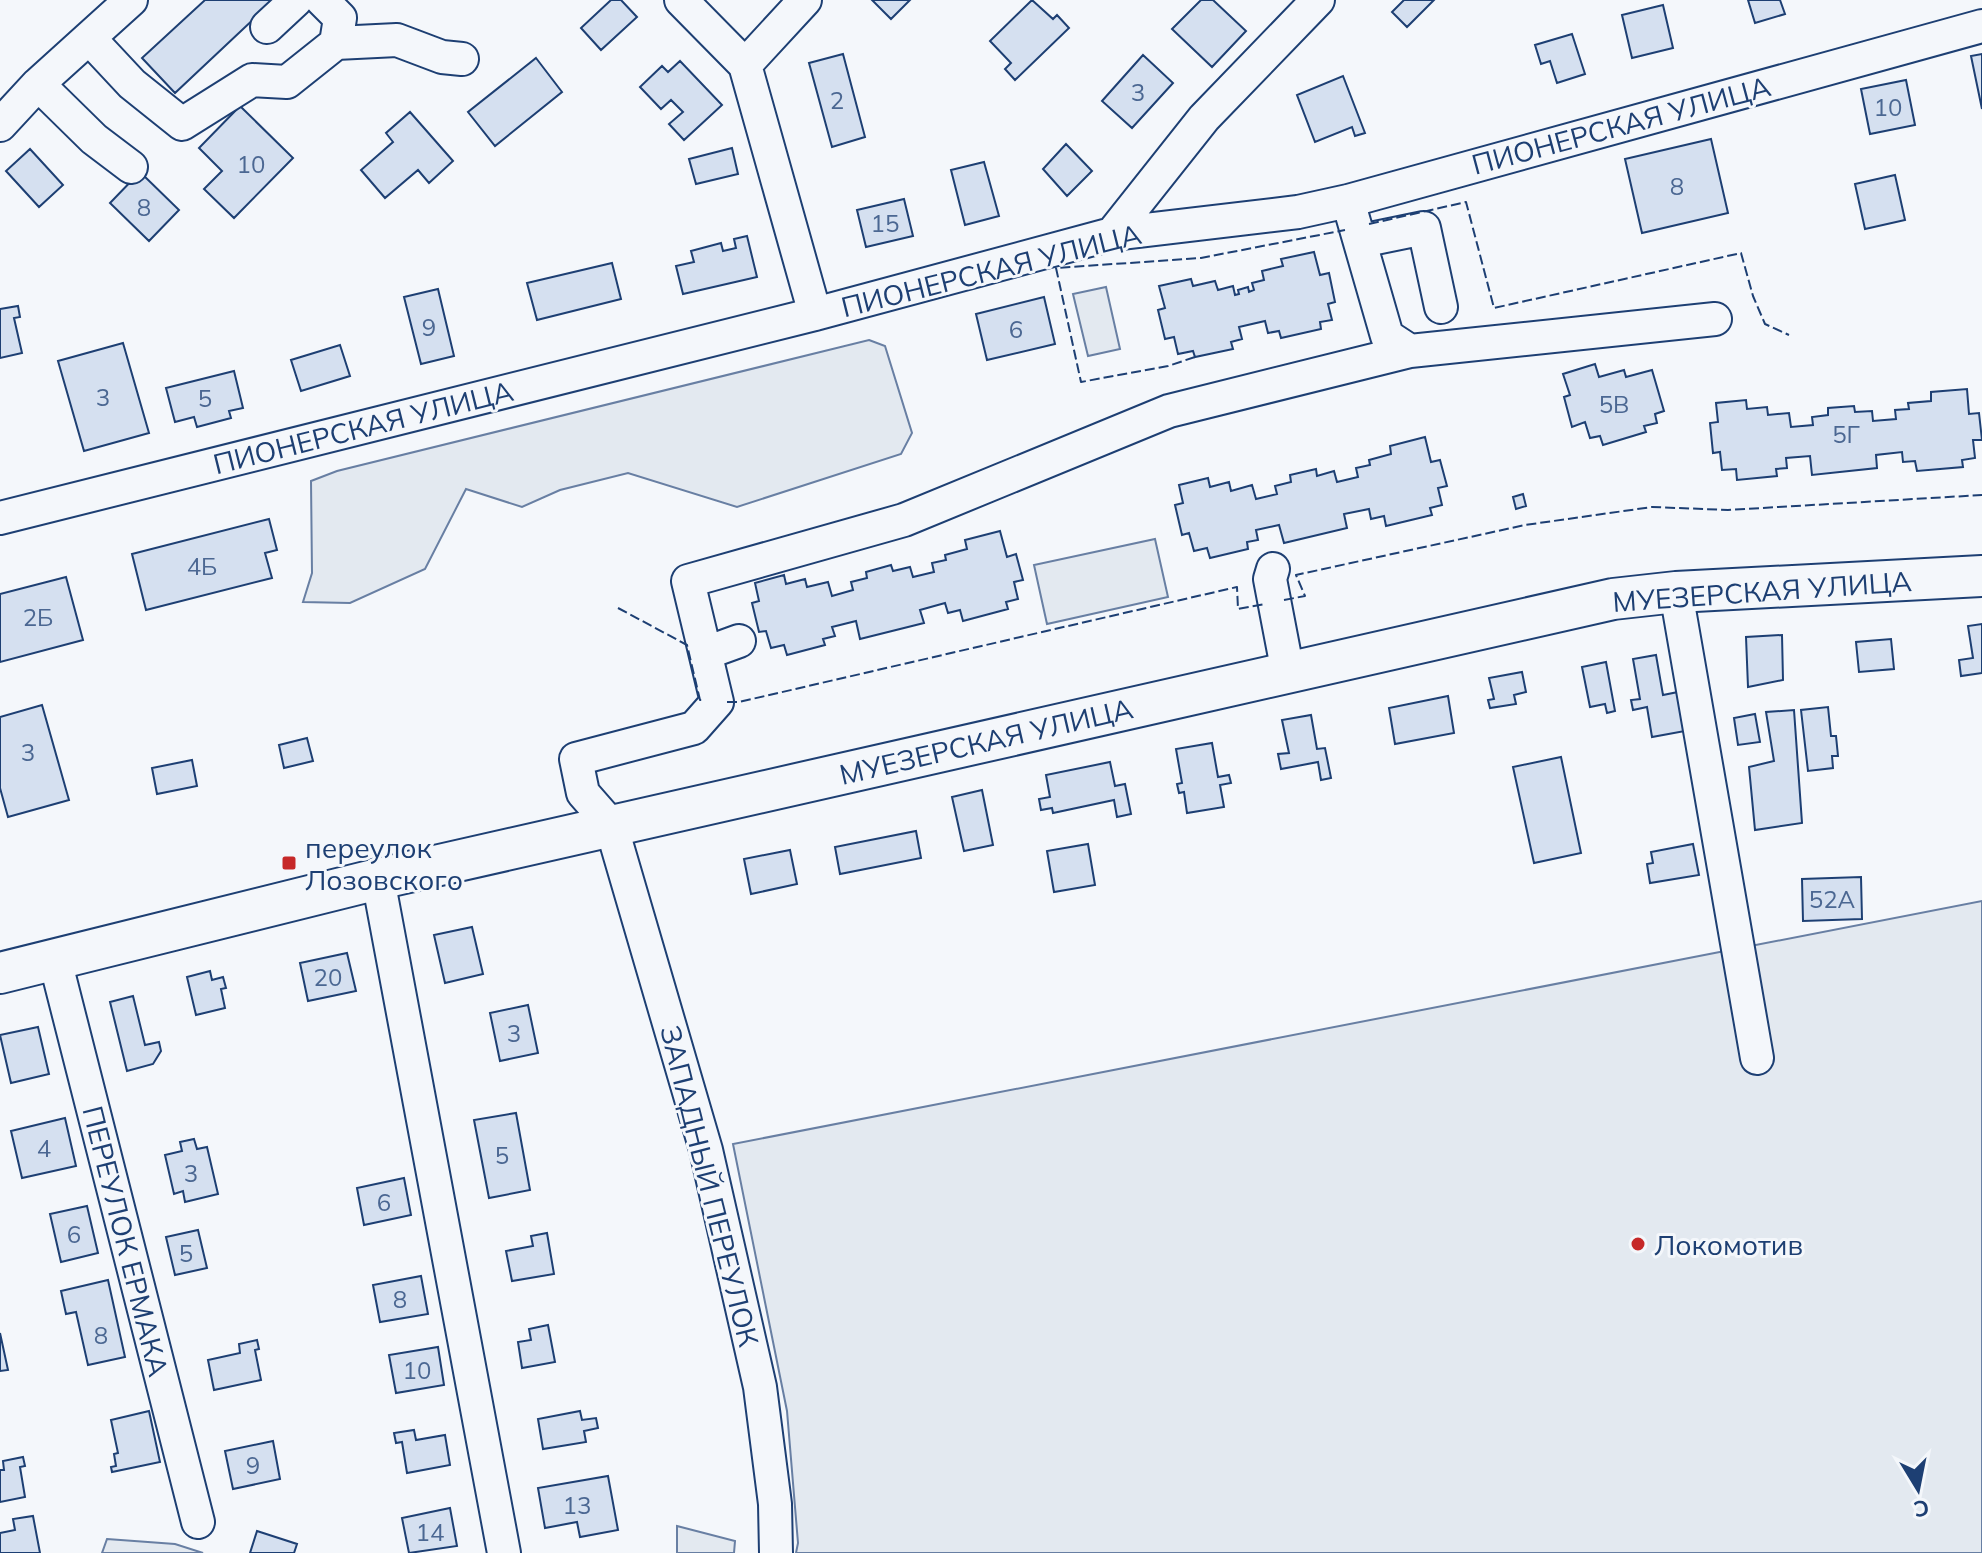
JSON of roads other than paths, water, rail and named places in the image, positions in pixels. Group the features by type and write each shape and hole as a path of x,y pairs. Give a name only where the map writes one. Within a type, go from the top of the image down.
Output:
{"main road":[{"name":"МУЕЗЕРСКАЯ УЛИЦА","path":"0,973 378,879 1613,599 1676,592 1982,576"}],"street":[{"path":"0,125 38,84 131,0"},
{"path":"267,27 296,0"},
{"path":"322,0 340,18 336,43"},
{"path":"681,0 745,65 815,314"},
{"path":"745,65 805,0"},
{"path":"1112,234 1204,118 1318,0"},
{"name":"ПИОНЕРСКАЯ УЛИЦА","path":"0,518 815,314 1112,234 1298,212 1348,201 1982,26"},
{"path":"89,38 132,84 182,124 252,80 287,82 336,43 397,40 442,57 462,59"},
{"path":"38,84 94,139 131,167"},
{"path":"1348,201 1387,336 1410,351"},
{"path":"1361,241 1424,228 1441,307"},
{"path":"611,825 583,793 576,759 694,728 717,702 688,581 904,520 1169,411 1410,351 1715,319"},
{"path":"1273,569 1270,579 1288,673"},
{"path":"1676,592 1757,1058"},
{"path":"706,653 739,641"},
{"name":"ЗАПАДНЫЙ ПЕРЕУЛОК","path":"611,825 706,1150 760,1387 775,1504 776,1553"},
{"path":"378,879 504,1553"},
{"name":"ПЕРЕУЛОК ЕРМАКА","path":"55,960 198,1522"}],"place":[{"name":"переулок Лозовского","path":"289,863"},
{"name":"Локомотив","path":"1638,1244"}]}
